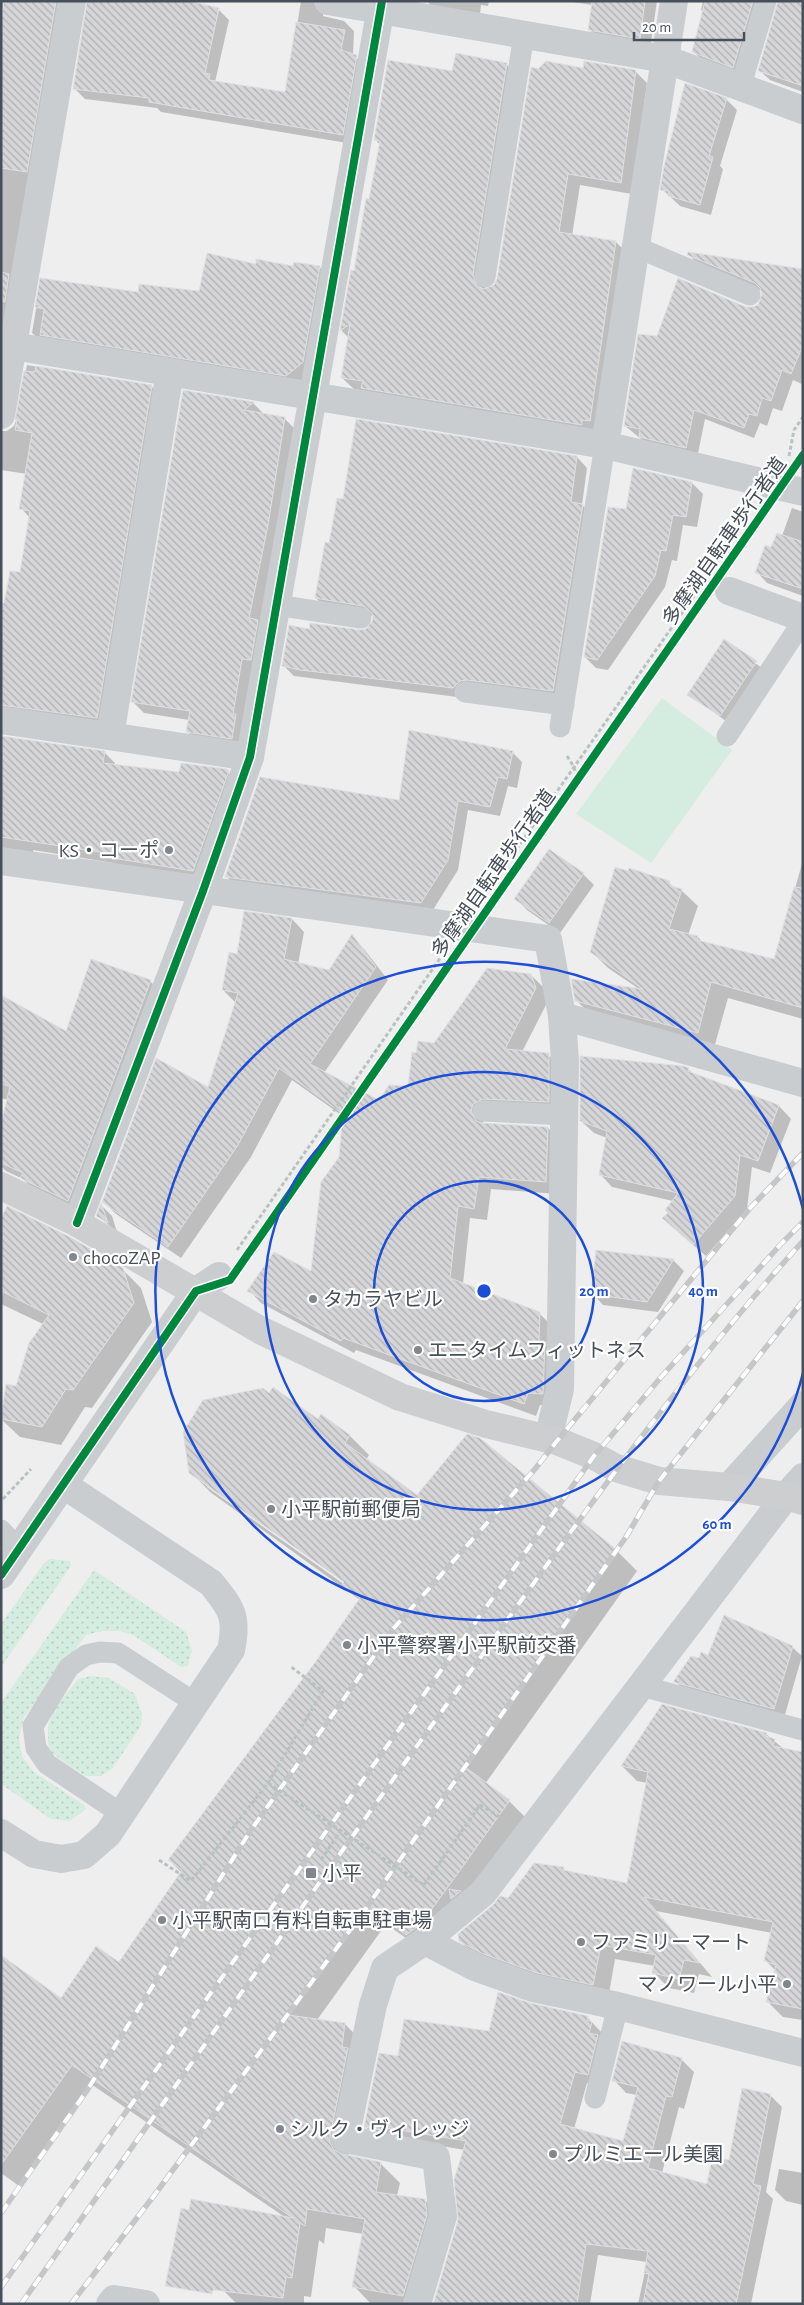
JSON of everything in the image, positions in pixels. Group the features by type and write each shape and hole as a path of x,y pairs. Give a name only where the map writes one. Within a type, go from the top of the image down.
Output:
{"main road":[{"path":"1,1186 77,1223 260,1330 400,1397 486,1424 548,1439 594,1456 616,1468 659,1481 797,1491"}],"street":[{"path":"1,415 7,345 72,1"},
{"path":"328,1 381,6 524,35 665,59 803,110"},
{"path":"605,445 674,1"},
{"path":"77,1223 203,891 250,757 381,6"},
{"path":"7,345 605,445 803,492"},
{"path":"110,736 170,372"},
{"path":"729,592 803,619"},
{"path":"1,720 250,757"},
{"path":"1,861 548,939 562,1016 565,1062 560,1389 548,1439"},
{"path":"562,1016 803,1083"},
{"path":"1,1575 10,1540 64,1485 196,1291 218,1276"},
{"path":"729,1487 803,1404"},
{"path":"1,1833 34,1854 60,1860 84,1855 108,1834 123,1815 231,1650 235,1628 228,1605 211,1583 64,1485"},
{"path":"417,2304 443,2216 436,2157 345,2139 373,2005 385,1968 425,1941 483,1893 642,1686 797,1491"},
{"path":"425,1941 476,1967 533,1988 618,2006 803,2053"},
{"path":"110,2304 114,2299 146,2304"}],"lane":[{"path":"741,86 766,1"},
{"path":"484,277 524,35"},
{"path":"636,247 750,295"},
{"path":"560,726 605,445"},
{"path":"276,605 361,618"},
{"path":"727,736 803,619"},
{"path":"465,692 564,704"},
{"path":"483,1111 564,1115"},
{"path":"123,1815 47,1764 36,1748 33,1726 69,1667 86,1655 100,1652 118,1653 197,1704"},
{"path":"642,1686 803,1730"},
{"path":"595,2098 618,2006"}],"path":[{"path":"712,569 769,483 788,460 794,430 803,417"},
{"path":"218,1276 696,592"},
{"path":"158,1860 191,1881 268,1783 323,1691 290,1666"},
{"path":"268,1783 424,1885 480,1805"},
{"path":"322,1860 341,1830"}],"green space":[{"path":"662,698 732,750 651,863 576,814"},
{"path":"50,1559 70,1561 71,1566 1,1667 1,1624 44,1563"},
{"path":"94,1570 186,1632 192,1650 188,1666 181,1667 133,1635 120,1631 103,1631 86,1635 24,1717 19,1738 22,1756 34,1772 84,1805 86,1809 70,1821 51,1819 1,1784 1,1703"},
{"path":"91,1676 109,1678 135,1694 142,1714 141,1726 112,1769 101,1776 85,1776 50,1752 48,1740 50,1720 58,1704 78,1679"}],"building":[{"path":"4,1 56,1 27,172 1,168 1,21"},
{"path":"87,1 189,1 219,8 205,73 210,74 209,80 285,92 296,22 345,30 341,50 357,55 343,135 149,102 149,98 73,89"},
{"path":"592,1 645,1 640,39 588,30"},
{"path":"705,1 753,1 733,68 692,52"},
{"path":"778,1 803,1 803,86 758,71"},
{"path":"456,53 507,63 473,275 477,286 484,289 494,285 497,279 531,67 538,69 546,61 583,68 584,61 636,70 621,183 568,174 559,232 616,241 590,421 582,420 582,425 361,388 363,381 341,378 350,324 340,331 351,270 354,271 366,198 369,199 380,141 374,140 388,60 452,71"},
{"path":"685,83 727,98 709,156 713,157 700,205 668,196 669,191 660,190 664,166"},
{"path":"688,252 803,269 803,345 791,374 782,370 771,401 762,398 757,416 749,414 744,428 694,410 686,448 639,437 640,429 624,426 638,334 657,336 678,278 746,307 758,305 762,294 760,288 755,283 687,255"},
{"path":"207,253 256,264 256,259 293,266 294,262 320,266 303,362 286,376 40,335 44,309 35,307 40,278 138,292 139,284 199,291"},
{"path":"1,272 9,274 5,302 1,301"},
{"path":"36,366 152,385 97,718 1,705 1,603 4,603 10,571 20,572 30,511 19,509 32,433 15,430 17,420 15,420 24,371 35,372"},
{"path":"183,390 254,402 244,410 285,417 268,525 249,618 258,620 251,660 242,659 233,714 236,714 232,739 186,732 190,711 131,702"},
{"path":"356,419 577,456 571,502 583,504 553,691 467,680 460,681 453,688 300,670 282,666 289,625 309,629 310,623 360,630 366,629 373,620 372,613 363,606 315,598 325,542 329,543 337,498 343,499"},
{"path":"633,468 692,482 686,517 673,515 666,551 661,550 655,576 597,660 584,657 608,507 626,509"},
{"path":"777,533 803,542 803,589 755,573 765,545 771,547"},
{"path":"724,639 757,661 720,716 687,695"},
{"path":"409,730 513,751 507,779 498,777 490,807 458,801 448,860 421,903 225,877 260,777 399,800"},
{"path":"1,736 105,751 103,763 179,772 181,763 227,769 229,771 193,871 106,857 106,853 1,837"},
{"path":"549,849 584,873 549,923 514,899"},
{"path":"615,867 628,871 629,868 670,881 669,885 682,889 669,929 698,936 697,940 774,959 794,887 803,888 803,1008 711,982 698,1033 575,1001 571,979 643,989 590,952"},
{"path":"244,911 292,918 284,959 329,970 352,934 376,967 310,1064 379,1100 389,1085 408,1086 412,1052 416,1053 418,1041 434,1043 487,968 531,974 536,988 505,1049 549,1053 549,1102 483,1099 473,1104 471,1111 476,1121 482,1123 548,1127 546,1182 479,1177 474,1209 458,1206 450,1278 540,1312 539,1342 545,1342 543,1394 528,1393 524,1404 343,1338 341,1341 247,1291 274,1252 311,1271 321,1182 339,1157 343,1114 279,1068 238,1145 168,1247 102,1202 156,1058 208,1087 238,993 222,990 229,952 237,954"},
{"path":"91,959 151,980 68,1201 20,1178 23,1173 1,1163 1,1123 10,1087 1,1083 1,995 66,1031"},
{"path":"580,1056 684,1066 689,1068 688,1071 779,1105 758,1161 740,1155 735,1196 693,1245 662,1218 668,1213 665,1210 678,1193 599,1175 607,1131 580,1121"},
{"path":"101,1203 108,1223 96,1216"},
{"path":"7,1206 70,1237 123,1268 134,1303 73,1390 66,1389 42,1427 1,1419 6,1384 16,1386 29,1343 49,1315 1,1291 1,1218"},
{"path":"596,1250 674,1259 647,1302 591,1294"},
{"path":"273,1387 318,1419 321,1414 350,1435 345,1443 417,1495 467,1434 480,1438 618,1551 465,1767 510,1800 461,1869 421,1924 406,1935 366,1905 288,2015 345,2023 342,2047 348,2048 330,2136 330,2143 334,2150 342,2154 381,2162 376,2192 425,2199 427,2215 403,2296 352,2287 365,2219 307,2209 305,2226 300,2223 292,2278 286,2277 283,2298 213,2290 212,2294 165,2286 181,2208 189,2210 191,2199 293,2218 72,2065 1,2165 1,1955 61,1998 96,1946 119,1962 182,1870 168,1860 316,1661 360,1598 342,1584 344,1582 189,1473 183,1432 203,1400 263,1388 269,1393"},
{"path":"724,1615 793,1646 774,1709 673,1682 691,1656 699,1658 701,1652 708,1655"},
{"path":"662,1704 767,1733 766,1736 775,1739 773,1746 803,1752 803,2009 766,2002 776,1965 764,1961 773,1922 644,1897 700,1963 684,1960 679,1979 652,1973 656,1955 601,1945 593,1985 537,1973 481,1953 459,1941 458,1934 493,1905 500,1896 508,1898 534,1863 564,1867 563,1870 627,1883 648,1772 621,1766"},
{"path":"449,1889 461,1891 451,1899"},
{"path":"498,1992 530,2003 588,2016 587,2020 592,2022 589,2033 598,2035 588,2075 575,2072 560,2124 623,2141 638,2087 612,2081 622,2041 682,2058 672,2097 666,2096 648,2168 707,2184 712,2157 729,2160 742,2088 771,2094 753,2184 761,2186 736,2304 643,2304 649,2274 644,2273 648,2251 586,2244 577,2304 445,2304 434,2302 458,2220 454,2180 466,2141 387,2128 386,2131 364,2127 379,2053 398,2056 404,2019 489,2031"}],"railway":[{"path":"1,2213 86,2092 249,1833 393,1629 535,1469 751,1207 803,1153"},
{"path":"1,2287 594,1456 662,1376 803,1222"},
{"path":"21,2304 346,1845 580,1519 710,1349 803,1241"},
{"path":"71,2304 156,2193 364,1911 626,1537 659,1481 803,1301"}],"cycle path":[{"path":"77,1223 203,891 250,757 382,1"},
{"name":"多摩湖自転車歩行者道","path":"1,1575 196,1291 230,1280 803,455"}],"place":[{"name":"KS・コーポ","path":"169,850"},
{"name":"chocoZAP","path":"73,1257"},
{"name":"タカラヤビル","path":"313,1299"},
{"name":"エニタイムフィットネス","path":"418,1350"},
{"name":"小平駅前郵便局","path":"271,1509"},
{"name":"小平警察署小平駅前交番","path":"347,1645"},
{"name":"小平","path":"311,1873"},
{"name":"小平駅南口有料自転車駐車場","path":"162,1920"},
{"name":"ファミリーマート","path":"581,1942"},
{"name":"マノワール小平","path":"787,1984"},
{"name":"シルク・ヴィレッジ","path":"280,2129"},
{"name":"プルミエール美園","path":"553,2154"}]}
